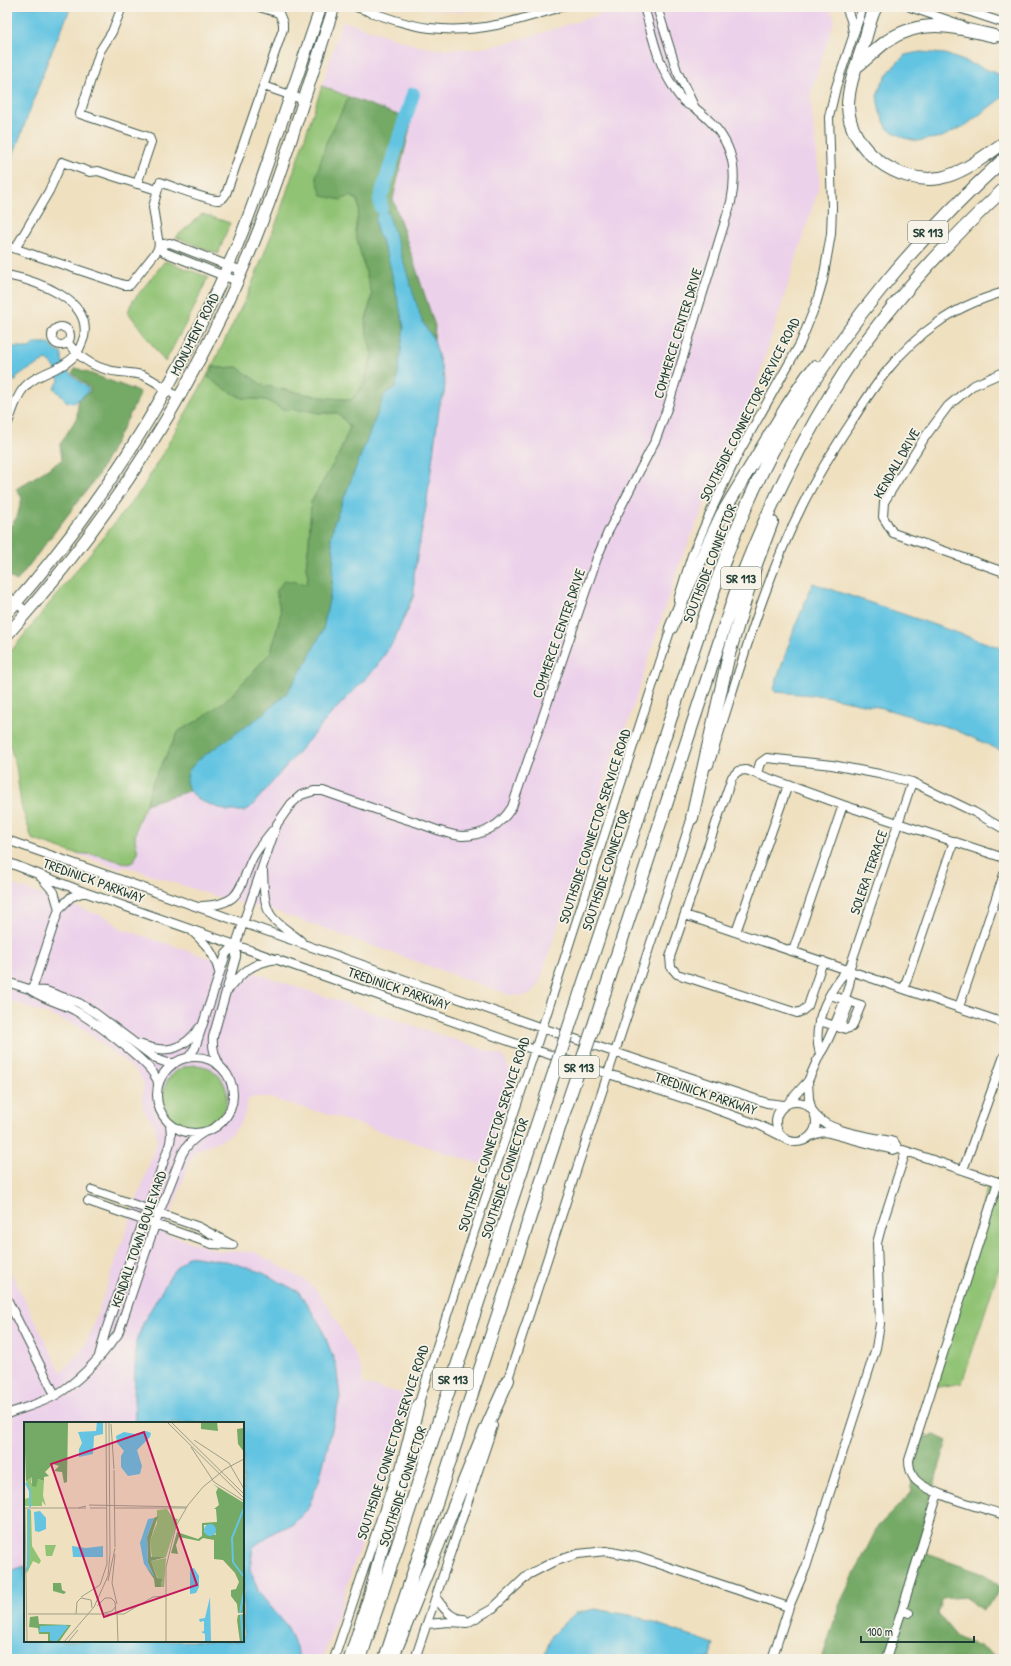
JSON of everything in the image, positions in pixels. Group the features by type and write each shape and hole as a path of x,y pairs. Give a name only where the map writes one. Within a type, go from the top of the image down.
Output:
{"highway":[{"path":"876,7 856,67 848,106 853,127 865,150 891,170 906,176 940,178 960,171 1004,143"},
{"path":"856,67 886,42 899,33 912,28 947,26 999,37"},
{"name":"SOUTHSIDE CONNECTOR","path":"360,1659 717,579 734,534 756,484 791,418 818,374 846,333 878,290 915,247 1004,159"},
{"name":"SR 113","path":"385,1659 728,614 754,543 775,495 798,451 834,388 872,334 916,279 971,220 1004,189"},
{"path":"671,628 706,546 748,468 807,376 846,333"},
{"path":"692,818 729,654 755,567 790,480 853,361"},
{"path":"392,1659 477,1449 508,1380"},
{"path":"350,1659 371,1592 418,1405"}],"main road":[{"name":"MONUMENT ROAD","path":"8,611 70,537 104,489 167,389 226,270 250,211 321,7"},
{"name":"MONUMENT ROAD","path":"7,635 101,519 179,398 202,355 239,276 272,196 334,7"}],"street":[{"path":"122,7 112,32 100,51 80,114 149,137 151,142 137,184"},
{"path":"226,270 191,262 164,252 159,245 153,207 160,182 210,199 219,200 226,194 283,29 283,23 278,14 259,7"},
{"path":"356,7 418,26 465,30 491,27 512,22 561,7"},
{"name":"COMMERCE CENTER DRIVE","path":"221,1066 212,1048 213,1037 236,957 236,944 277,824 291,804 301,795 314,791 323,791 461,836 473,835 492,829 510,811 597,558 608,532 648,457 666,411 731,202 735,175 728,148 716,128 695,108 681,99 664,70 644,7"},
{"name":"COMMERCE CENTER DRIVE","path":"657,7 677,71 695,108"},
{"path":"846,7 851,20 853,36"},
{"name":"SOUTHSIDE CONNECTOR SERVICE ROAD","path":"334,1659 535,1050 671,628 680,589 712,509 737,456 800,344 816,304 823,280 831,234 832,207 829,117 836,87 862,7"},
{"path":"910,7 999,37"},
{"path":"956,7 1004,23"},
{"path":"264,86 304,100"},
{"path":"157,190 98,171 90,172 62,162 49,191 11,248 124,285 130,285 157,251 159,245"},
{"path":"159,245 170,243 195,252 239,276"},
{"path":"191,262 195,252"},
{"path":"7,275 56,291 78,310 84,320 85,331 82,344 76,354 66,363 31,382 23,389 7,425"},
{"path":"415,1659 758,616 779,558 804,502 833,449 874,386 909,345 936,323 961,309 1004,292"},
{"path":"68,343 76,354 92,364 105,370 130,372 142,375 167,389 179,398"},
{"name":"KENDALL DRIVE","path":"1004,372 972,386 948,406 884,502 883,517 893,533 1004,572"},
{"path":"7,595 27,612"},
{"path":"8,611 19,622"},
{"path":"757,773 760,763 767,758 832,765 879,774 912,782 1004,828"},
{"path":"824,961 808,1006 797,1013 677,974 671,967 670,957 732,777 738,771 746,770 757,773 842,805 898,822 1004,858"},
{"name":"SOLERA TERRACE","path":"785,1105 808,1082 820,1054 826,1047 836,1027 847,1000 850,978 849,970 912,782"},
{"path":"736,932 788,785"},
{"path":"793,951 842,805"},
{"path":"197,906 218,905 226,903 233,898 241,887 254,855 277,824"},
{"name":"TREDINICK PARKWAY","path":"7,840 542,1028 767,1103 785,1105"},
{"path":"904,988 954,841"},
{"name":"TREDINICK PARKWAY","path":"7,862 84,892 535,1050 608,1073 759,1125 783,1137"},
{"path":"263,867 265,898 268,911 278,923 306,944"},
{"path":"38,874 54,892 59,909"},
{"path":"959,1007 1004,874"},
{"path":"32,990 59,909 71,897 84,892"},
{"path":"685,915 1004,1023"},
{"path":"188,928 207,945 213,953 219,973"},
{"name":"COMMERCE CENTER DRIVE","path":"188,1058 195,1048 226,954 236,944"},
{"path":"225,994 236,979 249,968 262,962 278,959"},
{"name":"SOLERA TERRACE","path":"820,1054 817,1045 819,1021 822,1008 841,975 849,970"},
{"path":"7,982 32,990 46,991 79,1003 95,1013 156,1059 168,1063 175,1063"},
{"path":"32,990 44,999 72,1009 108,1033 148,1067 157,1079 158,1087"},
{"path":"819,1021 846,1029 852,1027 861,1005 830,994"},
{"path":"132,1041 160,1050 172,1049 179,1047 193,1036 203,1022"},
{"path":"964,1170 1004,1056"},
{"path":"188,1058 205,1058 221,1066 228,1074 234,1094 233,1104 229,1114 223,1122 214,1129 204,1132 186,1132 170,1124 164,1116 159,1107 157,1097 158,1087 161,1077 167,1069 175,1063 188,1058"},
{"name":"SOLERA TERRACE","path":"808,1082 808,1099 811,1107"},
{"path":"898,1148 893,1150 825,1132 811,1136 806,1140 796,1142 783,1137 779,1133 776,1121 777,1115 785,1105 796,1101 802,1102 811,1107 820,1120 831,1126 894,1142 898,1148 1001,1183 909,1460 909,1468 915,1479 924,1487 1004,1515"},
{"path":"811,1136 816,1127 816,1116"},
{"name":"KENDALL TOWN BOULEVARD","path":"99,1357 106,1330 170,1143 172,1135 170,1124"},
{"name":"KENDALL TOWN BOULEVARD","path":"7,1414 55,1395 76,1381 118,1334 159,1213 186,1146 204,1132"},
{"path":"772,1659 789,1606 806,1567 876,1348 880,1324 877,1243 906,1151"},
{"path":"88,1201 214,1244 233,1245 200,1228 92,1190"},
{"path":"7,1299 55,1395"},
{"path":"886,1659 905,1611 938,1493"},
{"path":"427,1624 449,1622 467,1624 492,1609 528,1576 554,1562 578,1554 606,1551 638,1557 789,1606"},
{"path":"436,1598 454,1617 471,1621"}],"shaded area":[{"path":"414,7 494,7 458,12"},
{"path":"624,7 828,7 835,19 810,95 820,184 746,416 724,459 677,570 627,726 618,740 539,984 531,993 522,996 510,995 275,911 221,898 127,867 117,868 73,853 98,855 128,864 138,853 135,839 137,824 146,804 161,798 189,791 201,801 250,808 331,714 374,670 414,596 414,574 426,507 435,428 438,422 440,402 444,395 441,366 434,340 435,326 393,199 411,123 409,119 322,86 341,24 346,22 418,46 435,49 476,49 512,42"},
{"path":"7,883 106,917 120,928 503,1056 514,1078 486,1166 333,1116 266,1097 254,1097 248,1099 246,1112 240,1125 229,1136 196,1151 191,1158 164,1233 218,1251 255,1252 305,1280 316,1290 329,1307 357,1359 362,1372 362,1384 410,1395 323,1659 7,1659 7,1265 61,1372 83,1349 92,1330 157,1141 156,1128 144,1110 142,1098 144,1086 141,1078 135,1070 82,1028 7,1000"}],"green space":[{"path":"322,86 349,97 326,143 341,200 350,196 357,200 359,208 355,232 372,295 365,324 372,355 364,384 352,400 320,397 262,385 237,367 218,368 212,366 248,294 277,221"},
{"path":"349,97 409,119 411,123 393,199 435,326 434,340 422,321 376,228 388,257 404,327 396,387 385,394 334,523 331,538 334,554 332,585 323,630 306,663 287,693 186,781 189,791 146,804 153,781 179,731 199,720 230,697 271,652 281,613 276,592 284,580 307,584 308,576 306,567 311,502 339,454 350,427 338,413 320,413 303,410 282,409 266,400 242,398 220,386 207,376 212,366 218,368 237,367 262,385 320,397 351,400 364,384 372,355 365,324 372,295 355,232 359,208 358,200 350,196 341,200 322,196 316,177 326,143"},
{"path":"202,214 230,223 218,254 176,237"},
{"path":"165,261 208,277 193,310 165,362 128,312 132,302"},
{"path":"76,368 140,392 139,397 97,477 17,581 7,576 7,528 9,528 17,517 22,498 16,489 62,460 60,445 77,417 78,400 90,392 90,388 72,373"},
{"path":"207,376 220,386 242,398 266,400 282,409 303,410 320,413 339,413 350,427 339,454 311,502 306,567 308,576 307,584 276,592 281,613 271,652 230,697 199,720 179,731 153,781 146,804 137,824 135,839 138,853 133,862 128,864 98,855 73,853 32,839 21,805 16,766 7,737 7,656 142,489"},
{"path":"195,1065 207,1067 218,1074 225,1085 227,1097 225,1109 218,1120 207,1127 195,1129 183,1127 172,1120 165,1109 163,1097 165,1085 172,1074 183,1067"},
{"path":"988,1184 1004,1190 1004,1253 962,1383 933,1388"},
{"path":"935,1435 947,1441 926,1512 927,1554 984,1574 1003,1589 983,1610 964,1597 942,1599 937,1613 957,1637 1004,1659 822,1659 840,1603 878,1526 910,1494 920,1438"}],"water":[{"path":"7,7 71,7 48,60 7,173"},
{"path":"920,52 945,54 1004,76 1004,96 966,125 942,137 917,141 904,138 888,129 880,113 877,96 881,84 892,68 905,55"},
{"path":"383,207 388,213 422,321 434,340 445,382 444,395 440,402 426,507 414,574 414,595 393,642 374,670 331,714 250,808 244,811 227,811 201,801 189,791 186,781 189,770 198,760 262,715 287,693 306,663 323,630 332,585 334,554 331,538 334,523 385,394 396,387 404,327 388,257 376,228 376,218 379,208"},
{"path":"7,341 16,348 19,346 20,348 29,348 35,343 49,343 55,350 62,354 64,365 75,378 88,388 88,392 74,403 67,402 54,388 59,381 58,375 49,361 46,360 17,376 16,381 7,379"},
{"path":"813,583 1004,649 1004,752 951,728 882,708 825,696 775,692 774,688 794,629"},
{"path":"188,1256 230,1262 261,1272 299,1292 321,1326 336,1365 340,1397 319,1481 307,1510 293,1524 274,1532 253,1547 250,1569 259,1593 287,1626 298,1652 298,1659 7,1659 7,1572 24,1566 24,1642 244,1642 244,1422 135,1422 134,1398 136,1342 144,1321 174,1270"},
{"path":"595,1609 635,1616 714,1644 709,1659 543,1659 552,1635 565,1622 576,1613"}],"waterway":[{"path":"381,207 380,199 413,94"}]}
